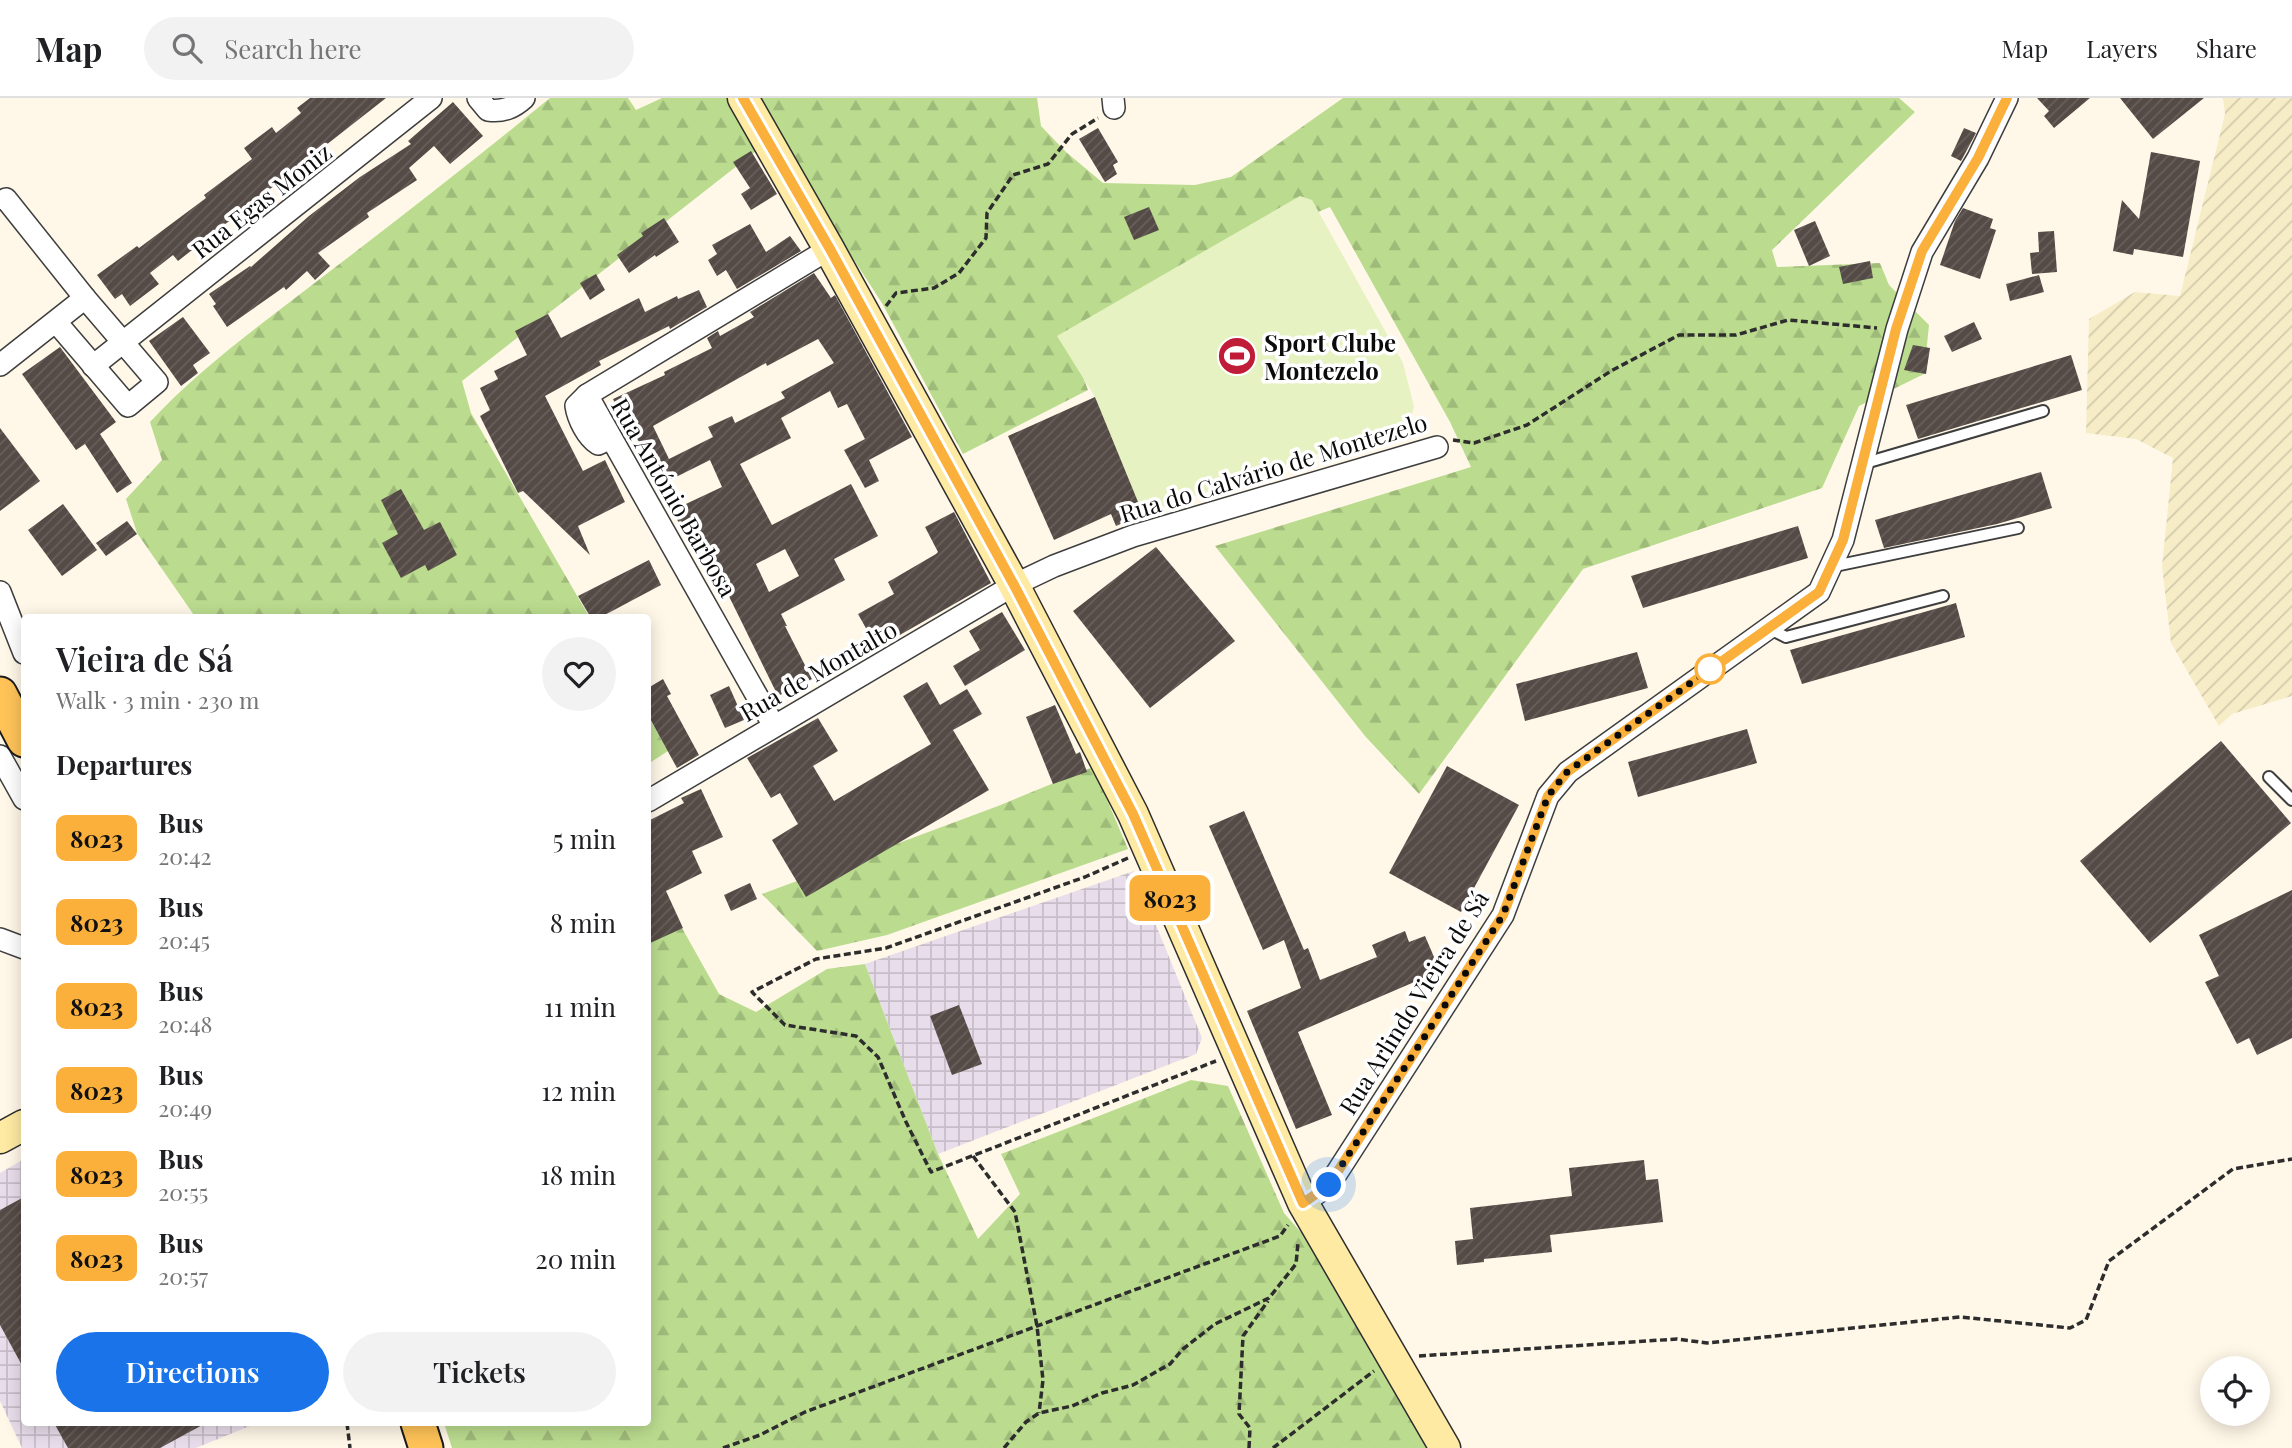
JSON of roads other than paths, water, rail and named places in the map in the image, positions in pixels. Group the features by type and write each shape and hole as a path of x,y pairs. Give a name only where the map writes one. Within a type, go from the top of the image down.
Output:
{"main road":[{"path":"0,694 21,734"},
{"path":"419,1426 426,1448"}],"street":[{"name":"Rua Egas Moniz","path":"93,366 432,98"},
{"path":"478,98 488,110 500,111 514,107 524,98"},
{"path":"743,98 830,249 1014,585 1133,814 1303,1203 1445,1448"},
{"name":"Rua Arlindo Vieira de Sá","path":"1303,1203 1329,1185 1503,915 1548,796 1567,772 1819,592 1843,540 1896,329 1922,251 1978,158 2007,98"},
{"path":"6,199 157,382 128,406 55,321"},
{"name":"Rua António Barbosa","path":"774,726 587,395 830,249"},
{"path":"0,365 85,298"},
{"name":"Rua do Calvário de Montezelo","path":"1014,585 1054,566 1133,536 1437,447"},
{"name":"Rua de Montalto","path":"651,799 1014,585"},
{"path":"0,592 21,645"},
{"path":"0,756 21,794"},
{"path":"0,939 21,947"},
{"path":"0,1138 21,1127"}],"lane":[{"path":"1862,464 2043,411"},
{"path":"1830,567 2018,528"},
{"path":"1768,628 1786,637 1943,596"},
{"path":"2269,777 2292,800"}],"place":[{"name":"Sport Clube Montezelo","path":"1237,356"}]}
